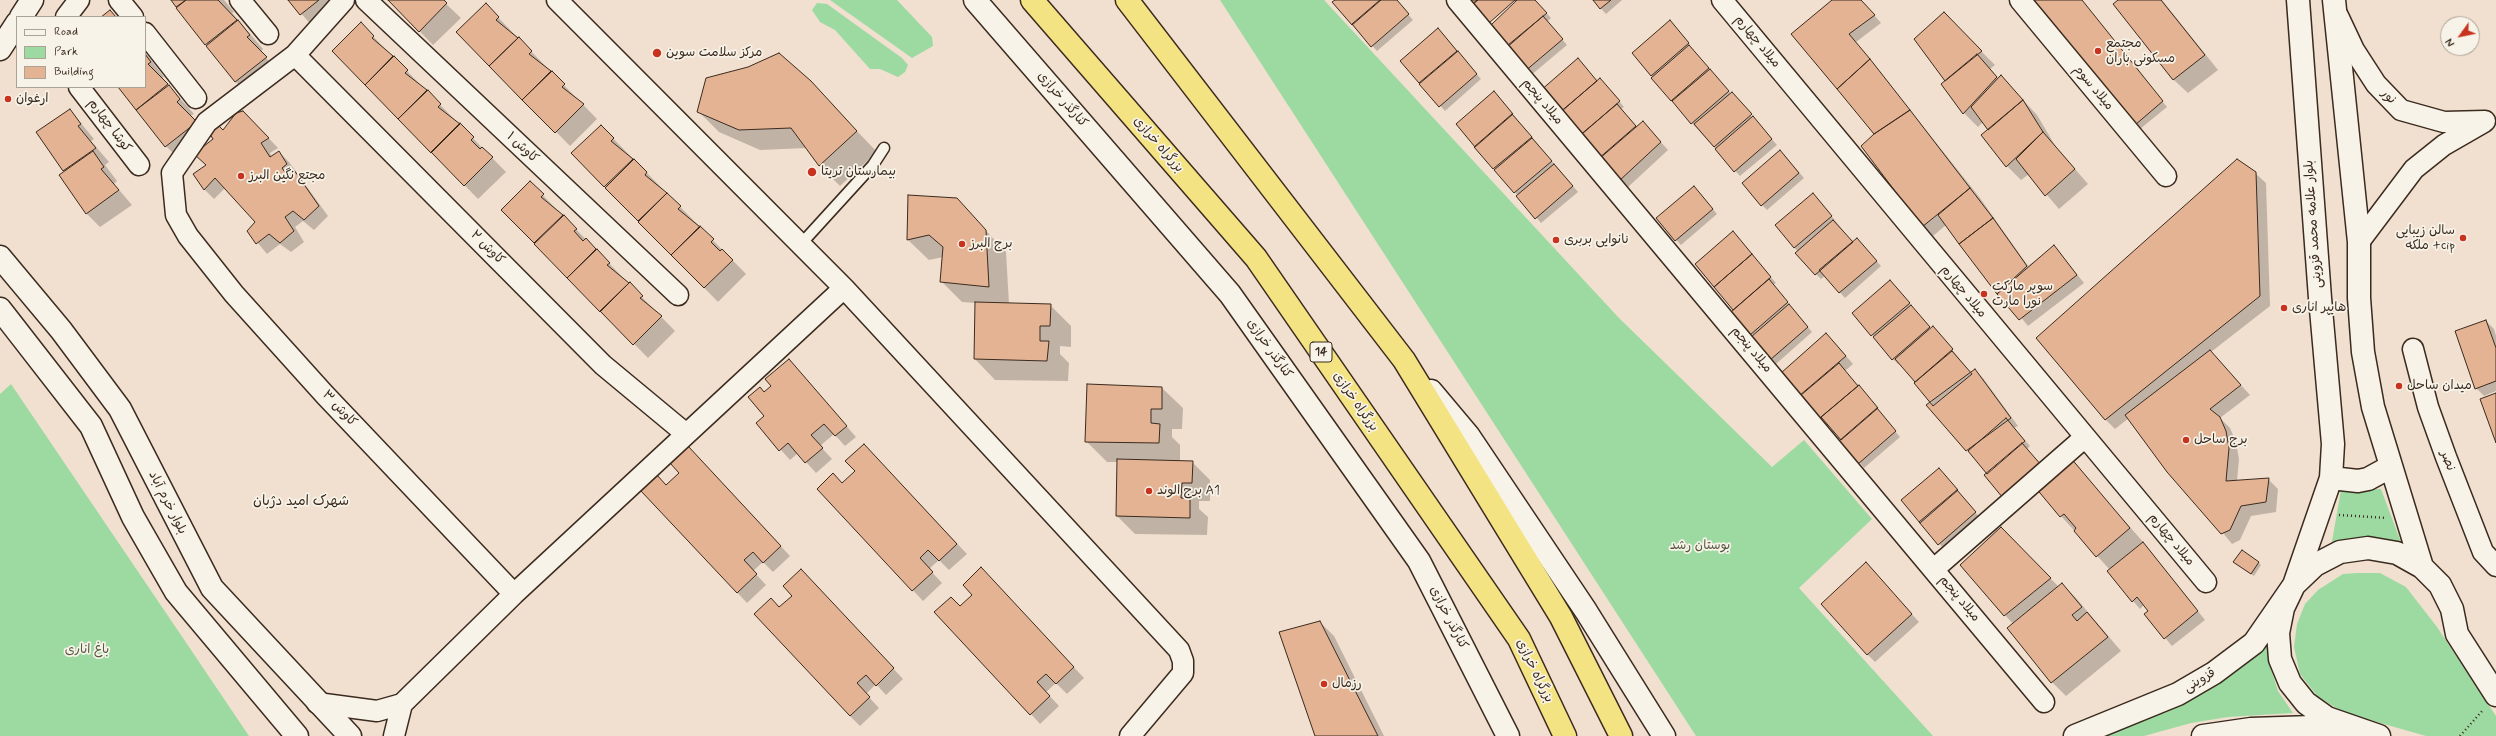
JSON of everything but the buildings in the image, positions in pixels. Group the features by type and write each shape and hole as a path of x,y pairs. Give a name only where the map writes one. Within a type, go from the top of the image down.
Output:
{"highway":[{"name":"بزرگراه خرازی","path":"1032,0 1256,258 1519,639 1565,736"},
{"path":"1134,5 1404,360 1560,617 1621,736"}],"street":[{"path":"22,16 32,0"},
{"path":"67,16 79,0"},
{"path":"119,0 132,16"},
{"path":"240,0 268,34"},
{"path":"295,55 344,0"},
{"name":"کاوش ۱","path":"366,0 678,296"},
{"path":"557,0 844,288 1179,650 1183,661 1183,673 1130,736"},
{"name":"کنارگذر خرازی","path":"975,0 1230,294 1419,561 1508,736"},
{"name":"میلاد پنجم","path":"1457,0 2044,702"},
{"name":"میلاد چهارم","path":"1722,0 2084,438 2206,582"},
{"name":"میلاد سوم","path":"2020,0 2166,176"},
{"name":"بلوار علامه محمد قزوینی","path":"2294,585 2331,478 2333,444 2320,298 2298,2"},
{"path":"2335,4 2359,242 2359,298 2363,352 2373,406 2390,467 2422,567"},
{"name":"نور","path":"2335,4 2354,50 2376,84 2401,110 2444,122 2491,119"},
{"path":"0,49 16,25"},
{"path":"146,34 196,98"},
{"name":"کاوش ۳","path":"295,55 207,122 172,173 176,215 188,236 234,294 325,395 514,594"},
{"name":"کاوش ۲","path":"295,55 603,365 685,433"},
{"name":"کوشا چهارم","path":"80,88 139,165"},
{"name":"نور","path":"2359,242 2414,169 2444,145 2491,119"},
{"name":"بلوار خرم آباد","path":"0,257 61,330 120,409 212,588 317,703 350,736"},
{"path":"317,703 377,711 402,704 514,594 685,433 844,288"},
{"path":"0,309 91,426 133,517 176,592 297,736"},
{"name":"نصر","path":"2414,349 2428,407 2446,457 2483,552 2496,566"},
{"path":"1404,360 1468,435 1586,611 1664,736"},
{"path":"1934,569 2084,438"},
{"path":"2331,478 2358,481 2368,479 2390,467"},
{"path":"2379,736 2322,714 2306,703 2290,683 2280,659 2278,633 2283,608 2294,585 2315,565 2340,552 2368,548 2397,553 2422,567 2440,585 2452,608 2457,634 2488,680 2496,695"},
{"name":"قزوینی","path":"2075,736 2178,694 2214,673 2254,643 2294,585"},
{"path":"394,736 402,704"},
{"path":"2203,736 2251,729 2352,726"}],"lane":[{"path":"801,244 873,165 884,148"}],"path":[{"path":"2321,509 2343,517 2406,518"},
{"path":"2460,736 2496,695"}],"green space":[{"path":"830,0 897,0 932,37 933,46 912,58"},
{"name":"بوستان رشد","path":"1220,0 1324,0 1619,318 1772,467 1804,440 1872,519 1799,588 1933,736 1696,736"},
{"path":"817,3 827,4 902,58 908,65 905,72 898,77 880,69 870,69 835,30 820,22 812,10"},
{"name":"باغ اناری","path":"11,384 249,736 0,736 0,394"},
{"path":"2381,489 2402,545 2377,537 2350,539 2331,547 2341,490"},
{"path":"2380,573 2406,587 2437,627 2496,716 2496,736 2426,736 2345,713 2318,697 2300,674 2294,647 2297,624 2305,604 2318,590 2343,574"},
{"path":"2267,643 2269,663 2278,691 2293,713 2228,717 2191,723 2144,736 2102,736 2191,700"}],"place":[{"name":"مجتمع مسکونی باران","path":"2098,51"},
{"name":"مرکز سلامت سوین","path":"657,53"},
{"name":"ارغوان","path":"8,99"},
{"name":"بیمارستان تریتا","path":"812,172"},
{"name":"مجتع نگین البرز","path":"241,176"},
{"name":"سالن زیبایی ملکه +cip","path":"2463,238"},
{"name":"نانوایی بربری","path":"1556,240"},
{"name":"برج البرز","path":"962,244"},
{"name":"سوپر مارکت نورا مارت","path":"1984,294"},
{"name":"هايپر اناری","path":"2284,308"},
{"name":"میدان ساحل","path":"2399,386"},
{"name":"برج ساحل","path":"2186,440"},
{"name":"برج الوند A1","path":"1149,491"},
{"name":"رزمال","path":"1324,684"}],"district":[{"name":"شهرک امید دژبان","path":"301,502"}]}
